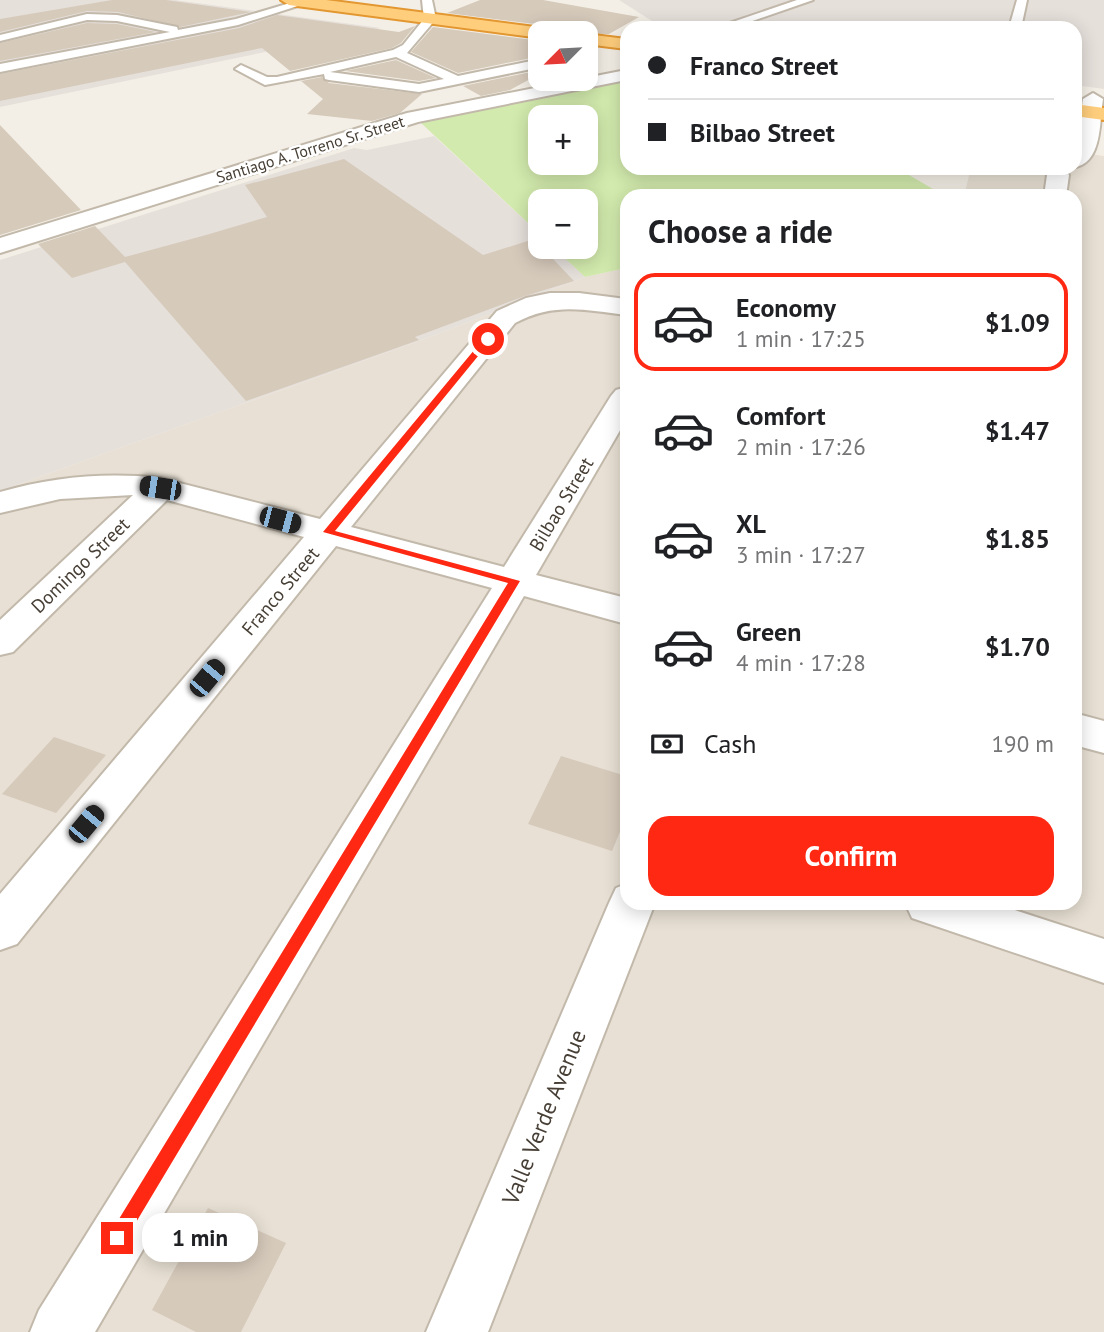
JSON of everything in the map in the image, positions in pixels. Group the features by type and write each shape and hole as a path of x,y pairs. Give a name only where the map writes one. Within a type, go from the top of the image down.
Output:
{"highway":[{"path":"297,1 528,31"},
{"path":"598,40 620,43"}],"street":[{"name":"Santiago A. Torreno Sr. Street","path":"0,246 414,117 620,76"},
{"path":"1082,133 1090,105"},
{"name":"Franco Street","path":"0,929 506,317 527,306 550,299 574,299 620,306"},
{"name":"Bilbao Street","path":"61,1332 620,406"},
{"path":"0,503 69,485 133,484 160,488 620,609"},
{"name":"Domingo Street","path":"0,642 160,488"},
{"path":"1082,731 1104,737"},
{"name":"Valle Verde Avenue","path":"457,1332 629,910"},
{"path":"958,910 1104,961"}],"lane":[{"path":"241,69 265,80 314,74 397,53 407,48 430,19 427,0"},
{"path":"743,21 808,0"},
{"path":"1017,21 1022,0"},
{"path":"0,68 265,16 297,1"},
{"path":"0,38 87,17 117,18 188,32"},
{"path":"397,53 456,80"},
{"path":"314,74 419,88 528,66"}],"shaded area":[{"path":"0,0 175,0 381,28 0,107"},
{"path":"619,0 1104,0 1104,89 1082,86 1082,21 652,21"},
{"path":"434,136 528,223 528,259 566,259 585,277 430,337 0,491 0,260 354,148 367,150"},
{"path":"1082,153 1104,156 1104,1332 0,1332 0,491 430,337 585,277 620,269 620,910 1082,910 1082,189 966,189 969,175 1082,175"}],"green space":[{"path":"620,82 620,175 909,175 933,189 620,189 620,269 585,277 566,259 598,259 598,189 528,189 528,223 420,122 576,91 598,91 598,87"}],"building":[{"path":"112,0 166,0 251,12 180,27 118,12 87,11 0,32 0,19"},
{"path":"480,0 543,0 639,17 632,21 620,21 620,28 609,34 598,34 598,21 528,21 528,23 447,13"},
{"path":"277,15 399,32 415,26 401,43 392,48 290,71 262,48 0,101 0,74 239,28"},
{"path":"87,23 117,24 156,32 0,61 0,43"},
{"path":"433,27 528,39 528,59 458,73 411,52"},
{"path":"396,60 436,78 419,81 345,71"},
{"path":"528,73 528,80 510,90 481,96 463,86"},
{"path":"322,77 329,83 422,94 400,113 372,121 307,114 323,99 301,81"},
{"path":"0,125 81,210 0,235"},
{"path":"344,159 483,255 528,241 528,259 553,259 574,281 525,296 415,337 419,340 246,401 125,262 72,278 38,244 95,226 125,257 267,217 245,185"},
{"path":"54,737 106,755 56,813 2,794"},
{"path":"561,756 620,774 620,832 612,851 528,824"},
{"path":"208,1208 286,1243 241,1332 196,1332 152,1310"}],"route":[{"path":"117,1238 514,581 328,532 488,339"}]}
